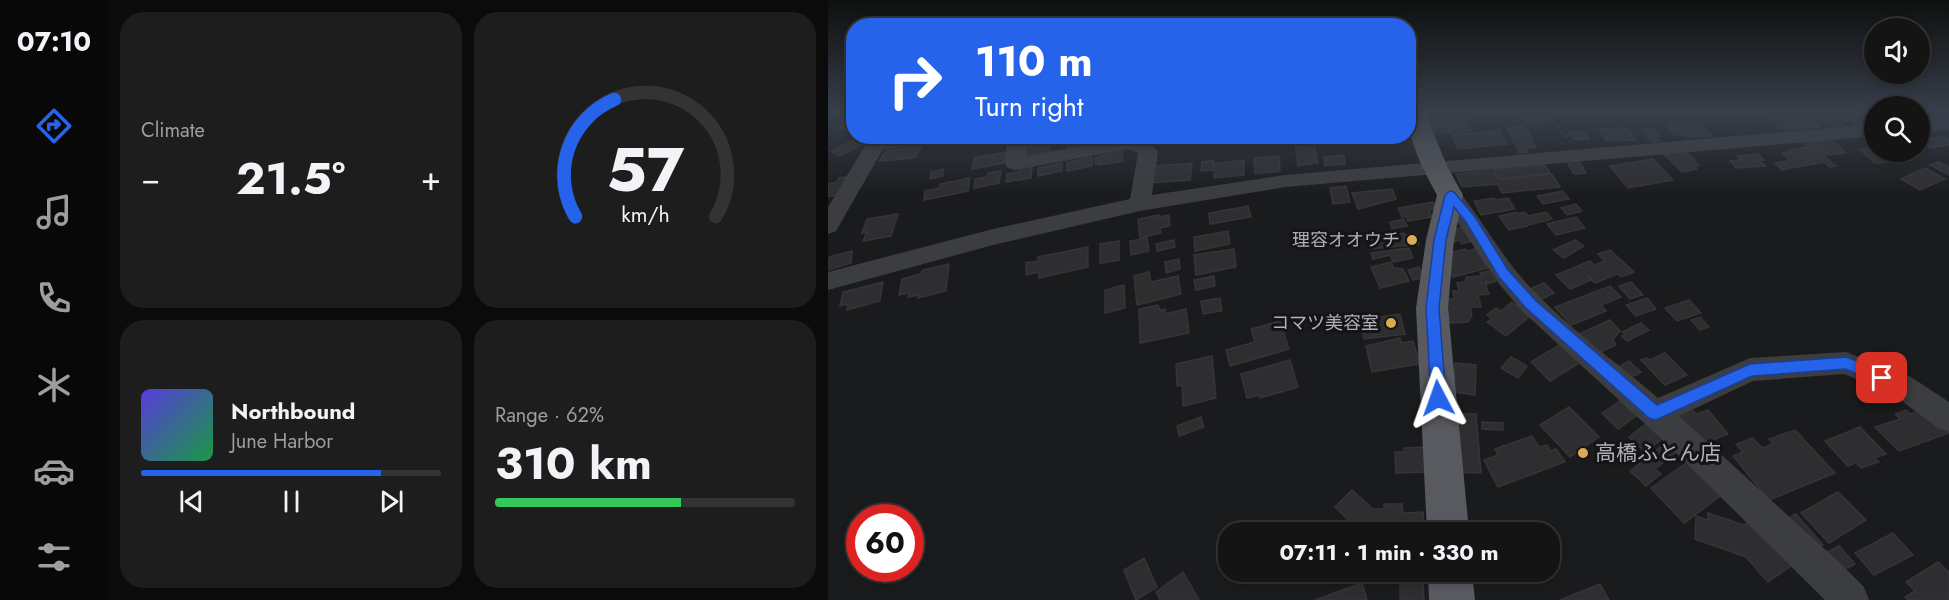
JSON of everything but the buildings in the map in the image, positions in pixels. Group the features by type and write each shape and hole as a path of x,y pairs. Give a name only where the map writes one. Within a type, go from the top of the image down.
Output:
{"main road":[{"path":"1424,140 1434,166 1450,195 1440,240 1432,308 1447,522"},
{"path":"1451,582 1452,600"}],"street":[{"path":"828,281 993,237 1140,204 1285,181 1434,166 1752,140"},
{"path":"828,226 877,144"},
{"path":"1016,144 1015,164 1123,144"},
{"path":"1140,144 1148,151 1140,204"},
{"path":"1450,195 1470,220 1503,273 1531,305 1655,413 1771,521 1851,600"},
{"path":"1655,413 1750,370 1846,363 1901,385 1949,419"}],"path":[{"path":"1569,140 1580,154"}],"place":[{"name":"理容オオウチ","path":"1412,240"},
{"name":"コマツ美容室","path":"1391,323"},
{"name":"高橋ふとん店","path":"1583,453"}],"route":[{"path":"1438,398 1432,308 1440,240 1450,195 1470,220 1503,273 1531,305 1655,413 1750,370 1846,363 1882,378"}]}
